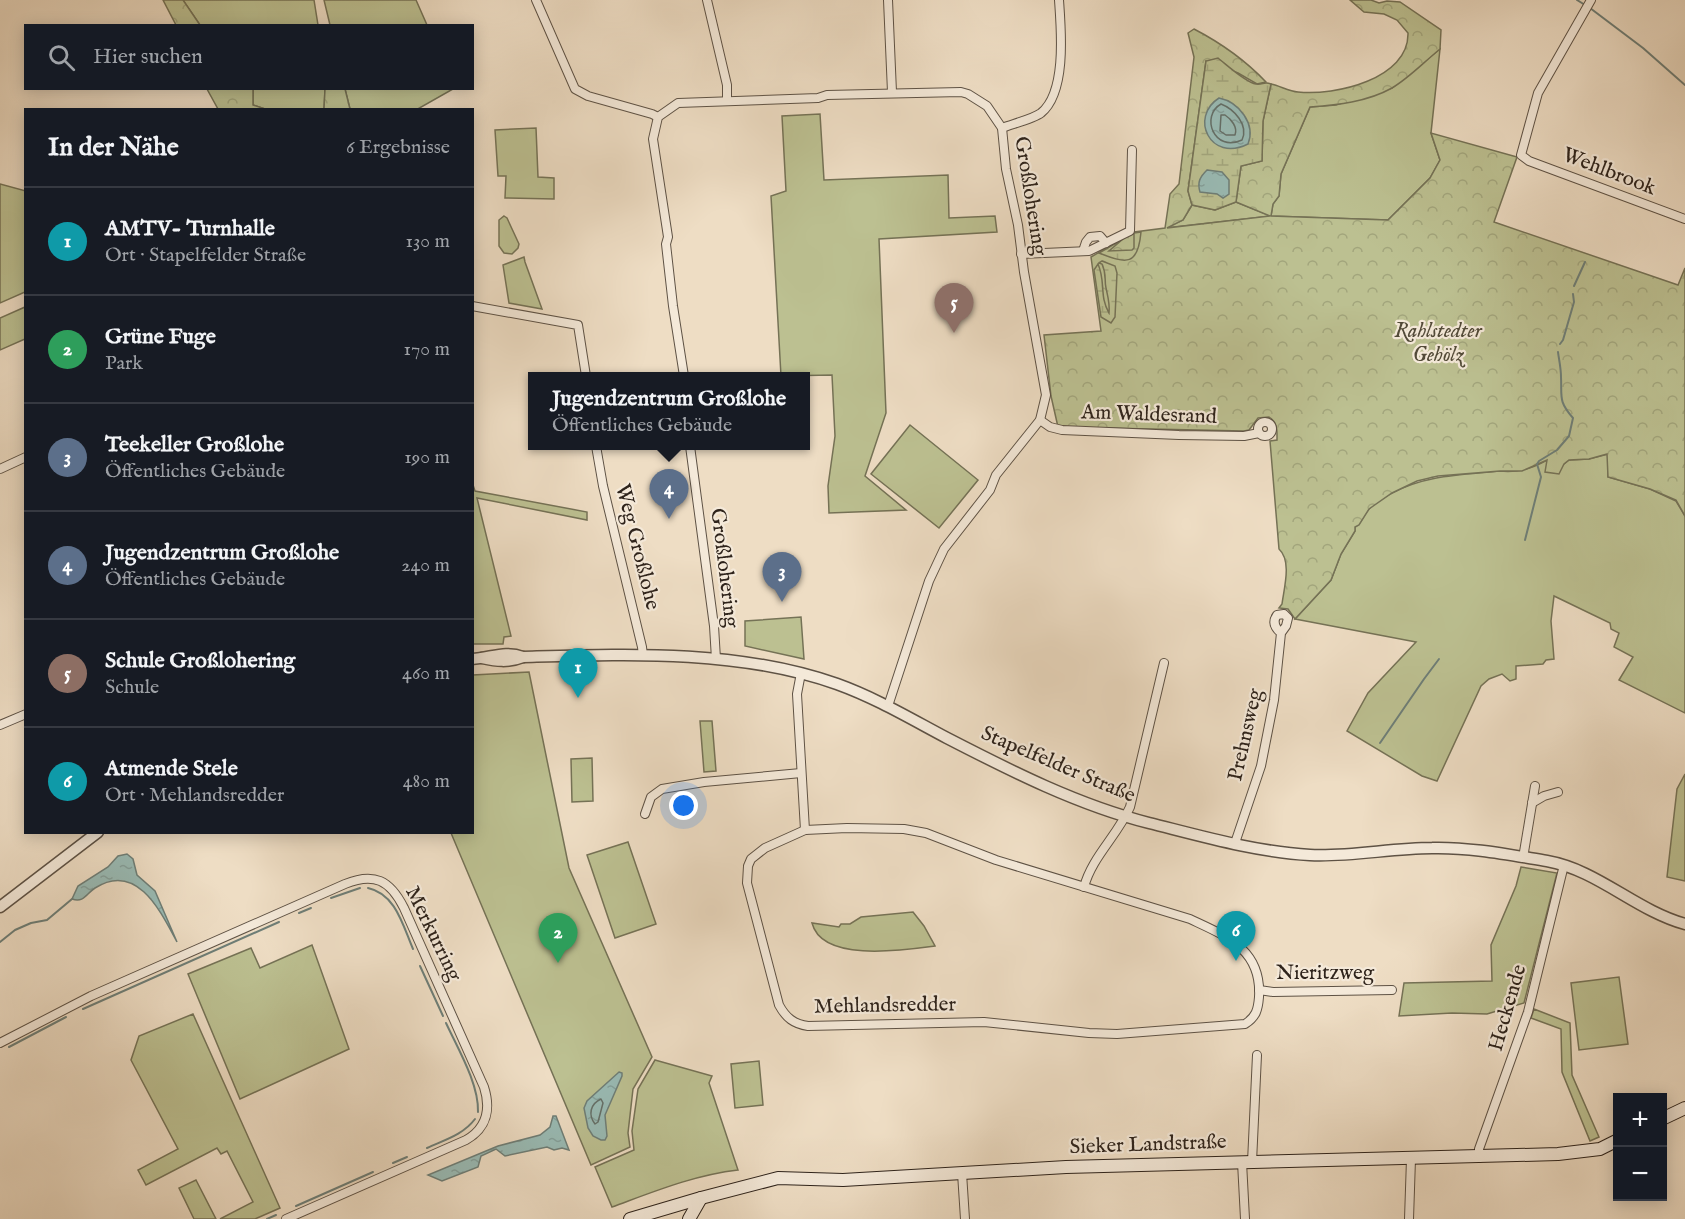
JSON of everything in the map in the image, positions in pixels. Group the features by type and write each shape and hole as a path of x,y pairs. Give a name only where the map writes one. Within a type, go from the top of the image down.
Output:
{"main road":[{"path":"1667,1117 1685,1108"},
{"name":"Sieker Landstraße","path":"630,1219 660,1217 682,1204 701,1197 778,1178 843,1180 1066,1167 1479,1158 1583,1152 1600,1149 1613,1142"},
{"path":"689,1219 701,1197"}],"street":[{"path":"536,0 575,89 588,96 658,117 653,139 668,237 666,244 673,306 683,372"},
{"path":"707,0 727,85 727,101"},
{"path":"888,0 892,92"},
{"path":"1002,128 1041,113 1051,98 1058,79 1061,60 1059,0"},
{"name":"Wehlbrook","path":"1591,0 1538,93 1521,155 1529,161 1685,219"},
{"name":"Großlohering","path":"658,117 678,103 818,98 828,95 892,92 961,92 987,106 1002,128 1006,169 1018,225 1046,395 1040,420 996,475 990,489 944,549 929,581 888,706"},
{"path":"1021,254 1089,251 1130,231 1132,150"},
{"path":"474,306 578,325 585,372"},
{"name":"Am Waldesrand","path":"1040,420 1050,427 1062,430 1244,436 1259,433"},
{"name":"Weg Großlohe","path":"597,450 643,656"},
{"name":"Großlohering","path":"691,450 712,609 716,659"},
{"path":"0,469 24,458"},
{"name":"Prehnsweg","path":"1235,843 1261,766 1275,700 1281,633"},
{"name":"Stapelfelder Straße","path":"477,659 513,661 523,657 643,656 716,659 801,673 838,684 888,706 1011,771 1126,816 1235,843 1307,855 1431,848 1564,865 1585,872 1648,909 1685,924"},
{"path":"1084,887 1088,870 1130,807 1164,663"},
{"path":"801,673 797,694 805,830"},
{"path":"0,725 24,715"},
{"path":"645,814 651,797 662,789 704,782 801,773"},
{"path":"1523,858 1535,786"},
{"path":"1532,803 1558,792"},
{"name":"Mehlandsredder","path":"904,829 926,833 996,860 1084,887 1190,919 1236,942 1251,959 1259,990 1258,1009 1254,1018 1245,1024 1117,1034 969,1022 808,1026 798,1024 787,1017 779,1005 746,875 751,859 757,853 805,830 904,829"},
{"path":"0,907 95,834"},
{"name":"Heckende","path":"1479,1158 1479,1149 1528,1012 1564,865"},
{"name":"Merkurring","path":"0,1043 91,996 345,884 368,878 378,879 387,884 399,898 484,1087 488,1104 486,1118 478,1131 466,1140 286,1219"},
{"name":"Nieritzweg","path":"1259,990 1274,992 1392,990"},
{"path":"1245,1219 1247,1162 1257,1055"},
{"path":"1409,1219 1411,1159"},
{"path":"962,1173 965,1219"}],"green space":[{"path":"163,0 183,0 199,24 175,24"},
{"path":"183,0 314,0 318,24 199,24"},
{"path":"324,0 416,0 427,24 330,24"},
{"name":"Rahlstedter Gehölz","path":"1350,0 1371,0 1379,3 1400,2 1441,30 1440,49 1404,80 1382,93 1352,102 1310,107 1281,174 1279,196 1273,204 1271,216 1388,220 1430,178 1440,160 1431,133 1517,157 1494,222 1678,285 1685,268 1685,516 1676,500 1650,489 1608,477 1607,454 1589,459 1569,460 1559,474 1545,472 1547,460 1522,471 1438,476 1417,481 1392,493 1369,509 1359,525 1355,527 1331,580 1295,619 1288,609 1279,608 1282,604 1286,567 1283,554 1279,549 1270,441 1277,440 1277,433 1272,419 1258,418 1249,430 1244,431 1058,427 1051,396 1044,335 1101,331 1091,257 1134,232 1165,228 1170,194 1179,184 1194,57 1188,33 1194,29 1214,40 1242,60 1266,82 1257,84 1238,73 1206,61 1188,191 1192,205 1183,220 1167,228 1270,216 1236,202 1241,166 1262,161 1263,121 1271,84 1298,92 1331,91 1367,81 1383,73 1396,62 1405,49 1408,33 1397,20 1384,14 1364,12"},
{"path":"1440,49 1431,133 1440,160 1430,178 1388,220 1271,216 1273,204 1279,196 1281,174 1310,107 1336,105 1392,88"},
{"path":"1218,58 1252,83 1271,84 1263,121 1262,161 1241,166 1236,202 1215,210 1192,205 1188,191 1206,61"},
{"path":"208,90 253,90 253,105 262,108 217,108"},
{"path":"253,90 325,90 324,108 262,108 253,105"},
{"path":"325,90 345,90 350,108 324,108"},
{"path":"345,90 451,90 420,108 350,108"},
{"path":"820,114 824,180 948,175 949,218 995,216 997,232 879,239 886,413 865,476 906,510 829,513 828,486 835,436 832,375 781,372 771,196 786,191 782,116"},
{"path":"536,128 538,177 554,178 554,199 505,198 506,176 498,176 495,130"},
{"path":"0,184 24,190 24,292 0,303"},
{"path":"1236,202 1271,216 1165,228 1183,220 1192,205 1215,210"},
{"path":"504,216 519,244 512,254 504,253 499,246 499,220"},
{"path":"1141,232 1137,251 1129,259 1117,259 1099,253 1123,239 1109,251 1132,250 1134,233"},
{"path":"524,257 542,309 509,303 503,265"},
{"path":"1102,261 1115,266 1117,273 1115,317 1111,323 1101,317 1094,270 1098,264 1102,277 1104,301 1109,313 1104,271 1102,264 1099,263"},
{"path":"24,307 24,339 0,350 0,318"},
{"path":"910,425 978,480 939,528 871,474"},
{"path":"1608,454 1608,477 1650,489 1676,501 1685,516 1685,713 1619,680 1633,657 1614,647 1619,633 1611,629 1610,623 1554,596 1551,621 1554,659 1546,660 1543,664 1516,666 1516,679 1510,681 1502,674 1489,679 1481,686 1437,781 1422,776 1347,731 1368,693 1416,642 1295,619 1331,580 1355,527 1369,509 1392,493 1431,479 1518,471 1547,460 1564,464 1569,460 1589,459"},
{"path":"474,488 475,491 587,512 587,520 477,498 511,636 504,637 503,644 474,644"},
{"path":"801,617 804,659 745,646 745,621"},
{"path":"529,672 569,868 652,1057 633,1089 628,1133 630,1147 591,1165 451,834 474,834 474,675"},
{"path":"700,721 712,721 716,771 704,772"},
{"path":"592,758 593,801 572,802 571,759"},
{"path":"1685,774 1685,881 1667,877 1677,789"},
{"path":"628,842 656,924 615,938 587,855"},
{"path":"1521,867 1557,873 1524,1003 1487,1014 1399,1016 1404,983 1492,981 1491,945 1516,886"},
{"path":"913,912 935,946 886,951 847,949 831,944 819,936 812,923 839,927 841,924 850,924 861,917"},
{"path":"312,945 349,1049 240,1099 188,974 251,948 260,968"},
{"path":"1619,977 1628,1044 1579,1050 1571,983"},
{"path":"1534,1009 1570,1023 1572,1075 1599,1137 1590,1141 1562,1072 1561,1029 1531,1018"},
{"path":"193,1014 280,1208 255,1219 220,1219 253,1202 227,1151 221,1154 217,1148 146,1185 138,1170 178,1149 131,1060 139,1036"},
{"path":"655,1060 712,1076 709,1083 738,1170 690,1180 612,1207 595,1167 634,1150 632,1131 638,1089"},
{"path":"759,1061 763,1105 735,1108 731,1064"},
{"path":"196,1180 216,1219 194,1219 179,1188"}],"water":[{"path":"1219,98 1233,104 1244,115 1250,129 1248,144 1235,148 1223,148 1214,143 1208,135 1205,126 1206,116 1210,106"},
{"path":"1207,170 1222,172 1229,180 1229,194 1223,198 1217,194 1200,192 1200,180"},
{"path":"127,854 133,859 137,875 155,891 177,942 155,905 135,885 123,881 110,881 95,888 82,899 72,899 78,886 108,867 118,856"},
{"path":"619,1072 622,1076 605,1115 607,1136 605,1140 601,1140 593,1136 588,1128 584,1108 587,1101"},
{"path":"553,1116 556,1116 569,1150 562,1148 554,1150 547,1147 505,1156 496,1149 481,1156 478,1167 442,1181 428,1175 498,1146 540,1135 550,1127"}],"waterway":[{"path":"1577,0 1585,5"},
{"path":"1590,8 1643,48 1685,85"},
{"path":"1574,286 1585,262"},
{"path":"1560,344 1574,302 1573,294"},
{"path":"1525,540 1541,477 1537,464 1557,450 1569,436 1573,418 1562,399 1558,352"},
{"path":"1380,743 1439,659"},
{"path":"331,898 360,888"},
{"path":"368,888 378,891 392,904 402,921 413,949"},
{"path":"0,942 15,930 31,923 47,920 72,899"},
{"path":"299,913 311,908"},
{"path":"83,1009 279,922"},
{"path":"420,966 443,1016"},
{"path":"9,1047 66,1017"},
{"path":"446,1023 471,1078 478,1112"},
{"path":"427,1148 459,1133 475,1119"},
{"path":"393,1163 407,1157"},
{"path":"296,1206 373,1172"},
{"path":"267,1219 276,1215"}],"place":[{"name":"Schule Großlohering","path":"954,333"},
{"name":"Jugendzentrum Großlohe","path":"669,519"},
{"name":"Teekeller Großlohe","path":"782,602"},
{"name":"AMTV- Turnhalle","path":"578,698"},
{"name":"Atmende Stele","path":"1236,961"},
{"name":"Grüne Fuge","path":"558,963"}]}
